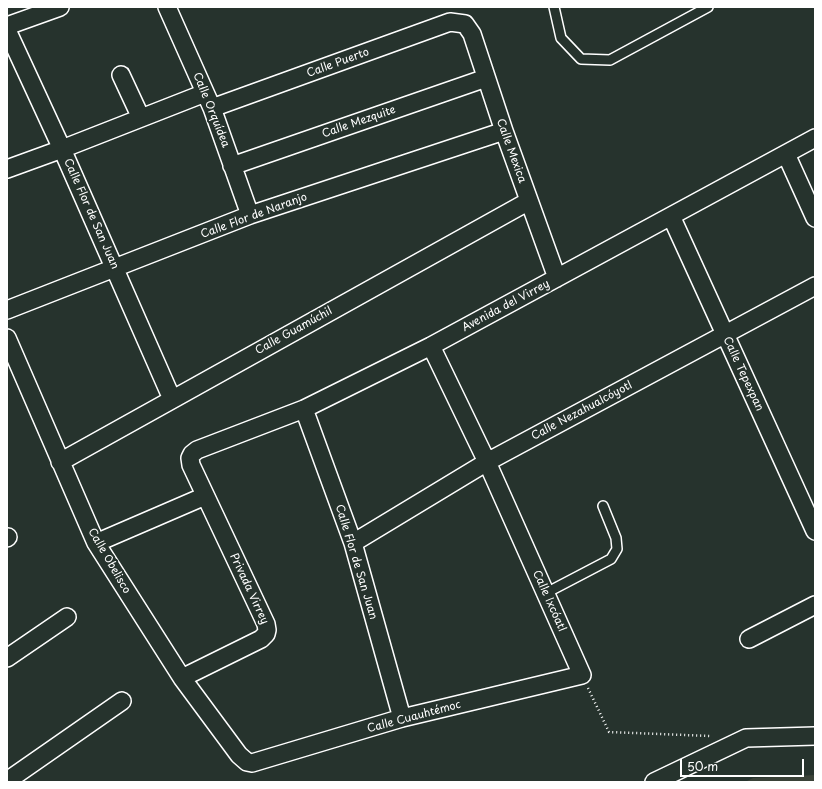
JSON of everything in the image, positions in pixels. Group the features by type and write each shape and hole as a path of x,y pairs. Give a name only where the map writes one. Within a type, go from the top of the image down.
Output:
{"street":[{"path":"7,26 60,7"},
{"name":"Calle Orquídea","path":"167,7 212,108 250,215"},
{"name":"Calle Puerto","path":"212,108 450,22 465,24"},
{"name":"Calle Mexica","path":"465,24 472,34 504,132 557,278"},
{"name":"Calle Flor de San Juan","path":"7,30 62,149 172,399"},
{"path":"121,75 141,118"},
{"name":"Calle Mezquite","path":"232,166 486,78"},
{"path":"7,169 205,93"},
{"name":"Calle Flor de Naranjo","path":"7,310 250,215 504,132"},
{"name":"Avenida del Virrey","path":"190,458 197,450 304,409 431,346 815,138"},
{"path":"786,154 815,218"},
{"name":"Calle Guamúchil","path":"60,462 529,201"},
{"name":"Calle Tepexpan","path":"671,216 815,531"},
{"name":"Calle Nezahualcóyotl","path":"353,543 487,462 815,286"},
{"name":"Calle Obelisco","path":"7,338 96,543 182,678 239,755 247,762"},
{"name":"Calle Ixcóatl","path":"431,346 487,462 582,675"},
{"name":"Calle Flor de San Juan","path":"304,409 353,543 402,718"},
{"name":"Privada Virrey","path":"182,678 261,639 266,634 267,630 266,624 191,465 190,458"},
{"path":"96,543 205,496"},
{"path":"749,639 815,605"},
{"path":"7,658 67,617"},
{"name":"Calle Cuauhtémoc","path":"247,762 257,762 402,718 582,675"},
{"path":"7,781 122,701"},
{"path":"654,782 677,777 746,738 815,736"}],"lane":[{"path":"554,7 561,38 581,59 610,60 708,7"},
{"path":"546,594 611,559 617,549 616,538 602,506"}],"path":[{"path":"582,675 609,732 716,736"}],"shaded area":[{"path":"815,775 815,782 745,782 753,778"}]}
